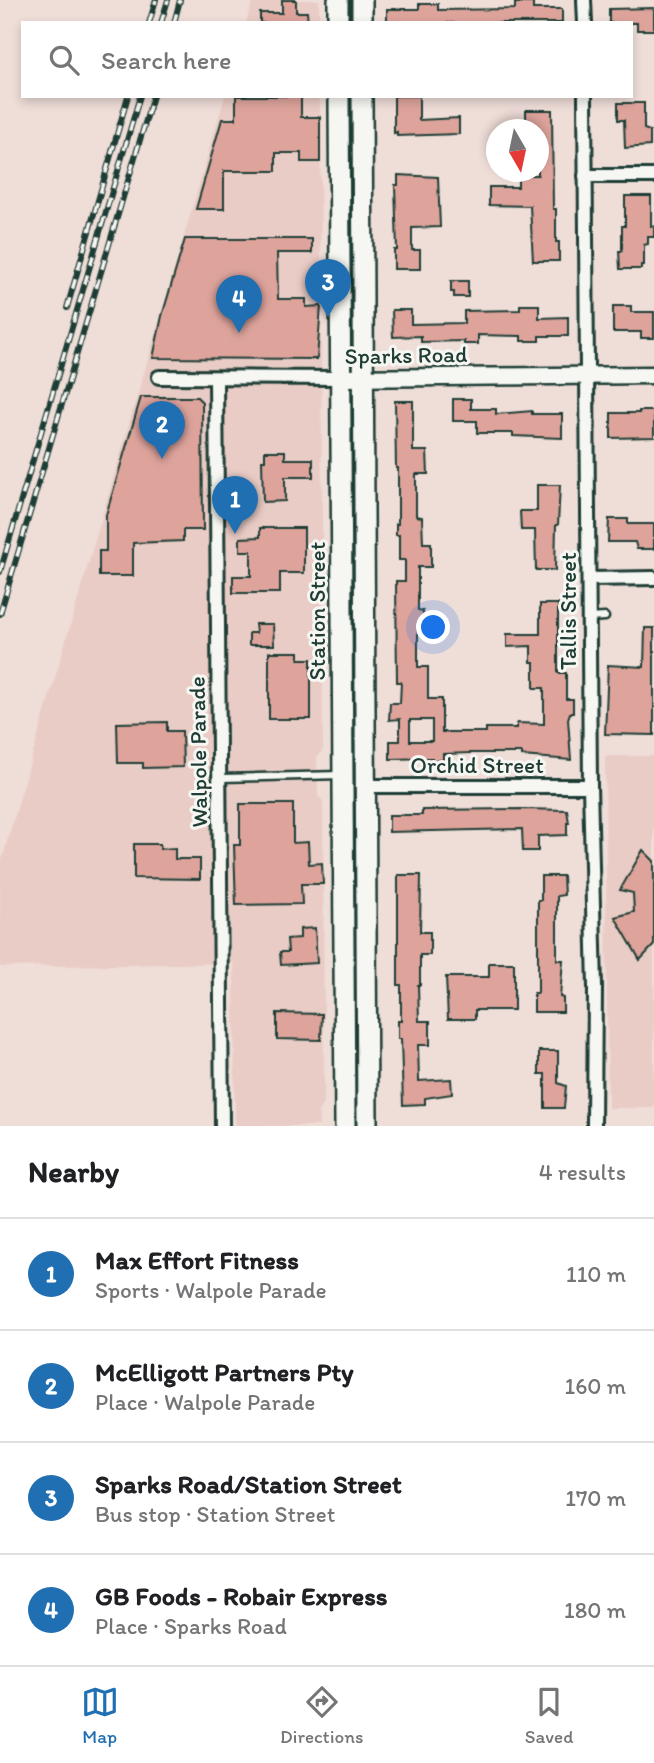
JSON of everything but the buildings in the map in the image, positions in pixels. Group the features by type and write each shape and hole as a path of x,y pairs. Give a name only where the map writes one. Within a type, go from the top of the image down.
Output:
{"main road":[{"path":"338,0 338,21"},
{"path":"362,0 362,21"},
{"name":"Station Street","path":"339,98 345,1126"},
{"name":"Station Street","path":"362,98 367,1126"}],"street":[{"path":"584,0 584,21"},
{"name":"Tallis Street","path":"585,98 588,618 595,988 594,1126"},
{"path":"585,176 654,176"},
{"name":"Sparks Road","path":"159,377 341,379 654,376"},
{"name":"Walpole Parade","path":"216,378 222,1126"},
{"path":"589,579 654,579"},
{"name":"Orchid Street","path":"365,786 590,786"}],"lane":[{"path":"588,618 604,617"},
{"path":"221,778 343,775"}],"shaded area":[{"path":"253,0 319,0 319,21 247,21"},
{"path":"224,98 320,98 323,750 317,757 318,796 323,801 324,1101 318,1112 319,1126 235,1126 234,963 0,967 0,866"},
{"path":"605,756 654,756 654,1108 608,1108"}],"railway":[{"path":"150,21 156,0"},
{"path":"162,21 168,0"},
{"path":"175,21 180,0"},
{"path":"67,308 127,98"},
{"path":"0,572 139,98"},
{"path":"0,614 152,98"}],"place":[{"name":"Sparks Road/Station Street","path":"328,317"},
{"name":"GB Foods - Robair Express","path":"239,333"},
{"name":"McElligott Partners Pty","path":"162,459"},
{"name":"Max Effort Fitness","path":"235,534"}]}
